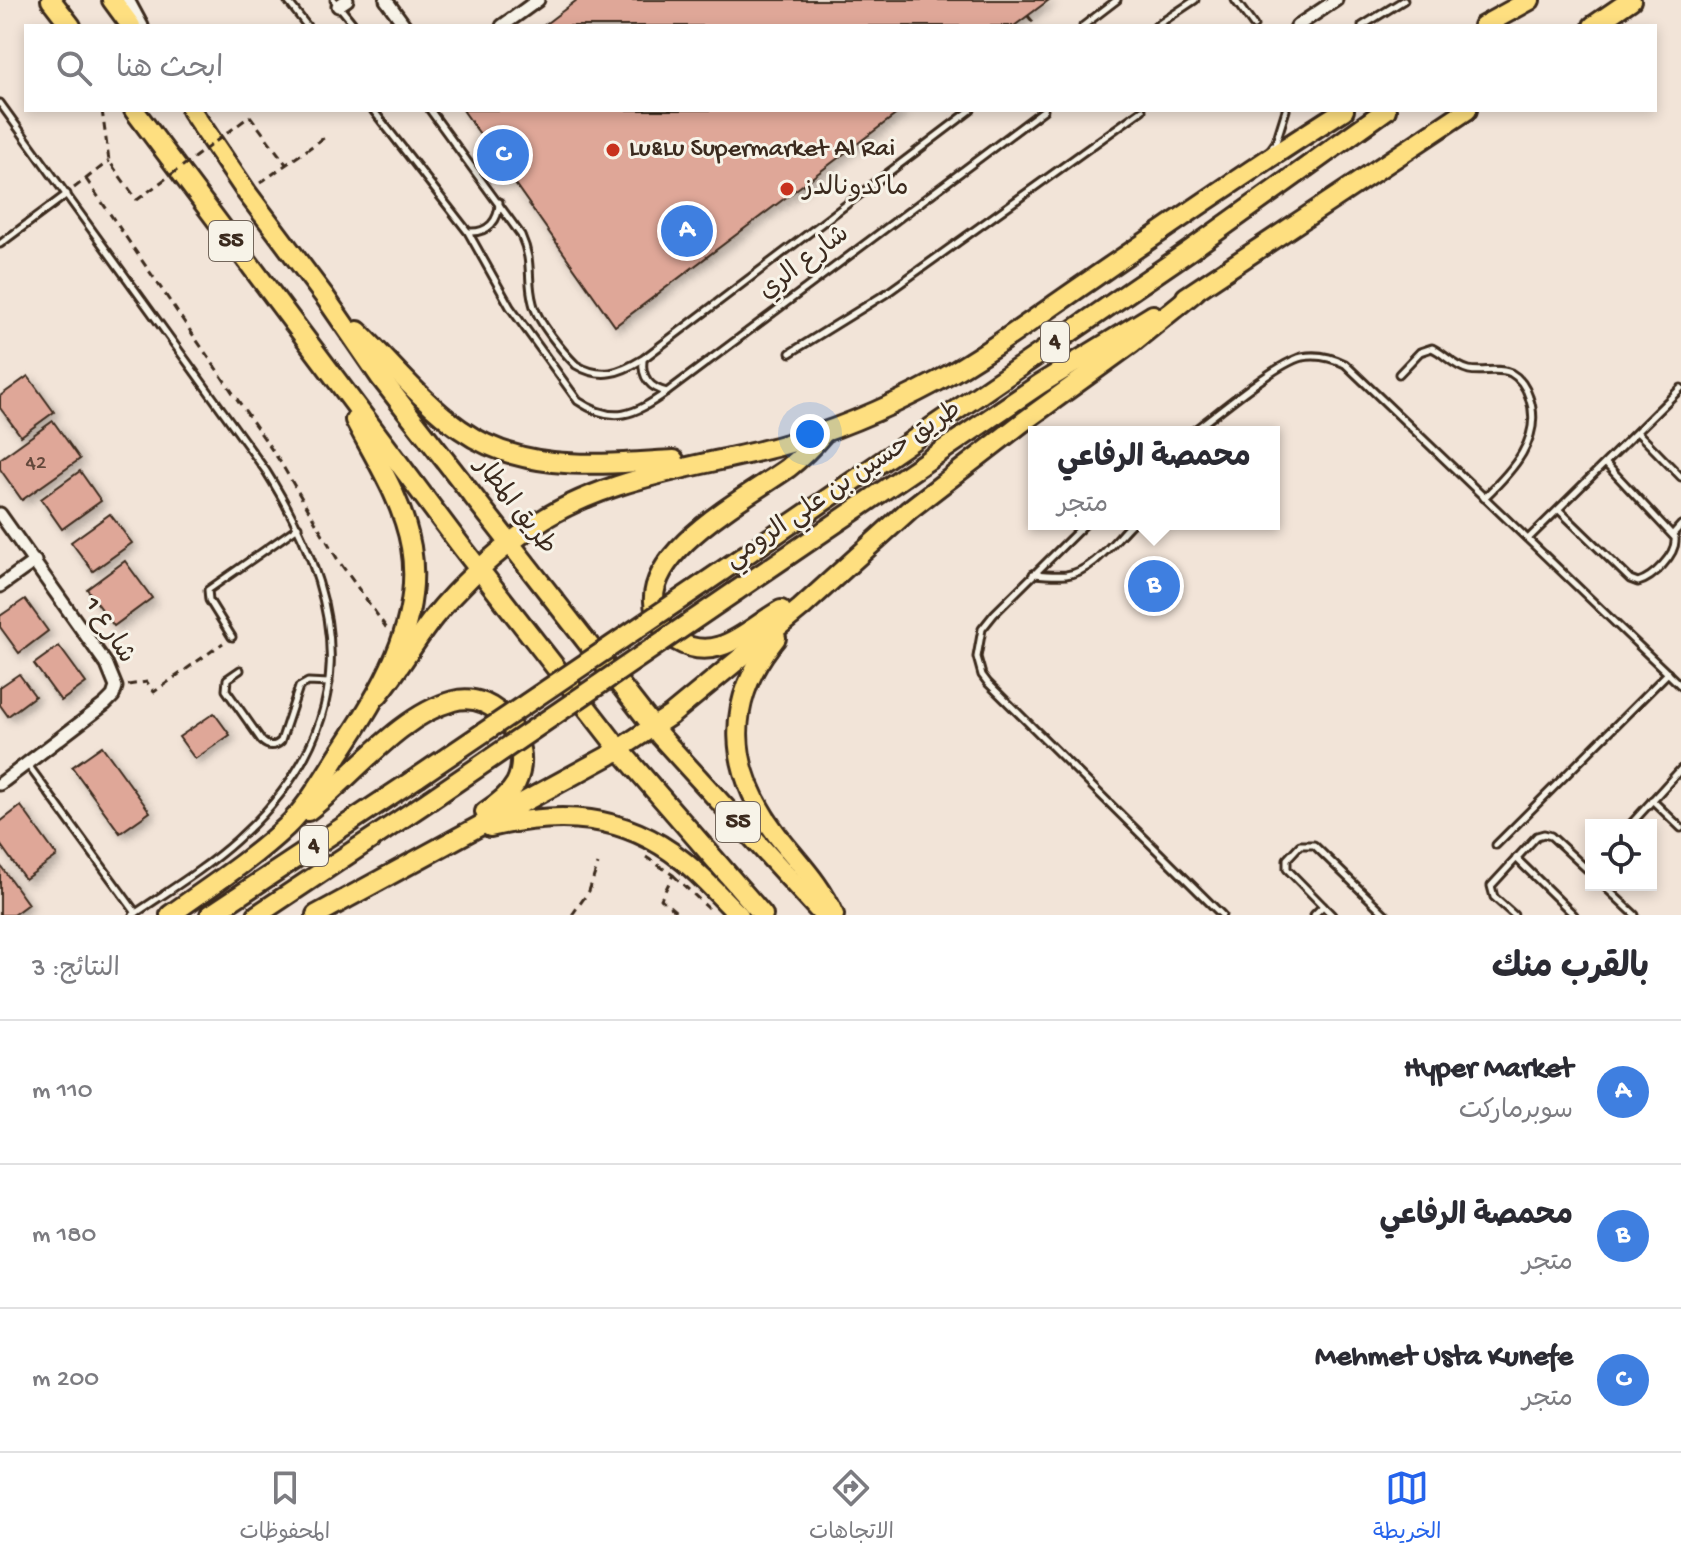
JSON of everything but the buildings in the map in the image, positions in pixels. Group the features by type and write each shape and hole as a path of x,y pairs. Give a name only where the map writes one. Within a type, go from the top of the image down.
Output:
{"highway":[{"path":"51,0 69,24"},
{"path":"112,0 130,24"},
{"path":"1487,24 1530,0"},
{"path":"1500,24 1530,0"},
{"path":"1596,24 1631,0"},
{"name":"55","path":"135,112 480,571 619,749 763,915"},
{"name":"طريق المطار","path":"192,112 380,377 510,544 654,727 823,915"},
{"path":"288,825 433,618 510,544 548,516 590,495 640,477 823,434 882,409 973,359 1260,163 1341,112"},
{"name":"طريق حسين بن علي الرومي","path":"210,915 722,571 1189,251 1383,112"},
{"name":"طريق حسين بن علي الرومي","path":"257,915 1040,384 1116,336 1195,292 1464,112"},
{"path":"316,915 654,727 801,608 909,510 1195,292"},
{"path":"325,297 459,429 501,451 538,461 571,464 723,458"},
{"path":"329,371 390,486 406,526 413,569 410,601 399,646 378,695"},
{"path":"801,608 778,612 730,644 699,648 681,643 661,625 654,608 654,589 661,571 687,540 797,461 823,434"},
{"path":"801,608 750,676 740,708 738,752 748,785 766,821 820,888 834,915"},
{"path":"170,915 242,864 331,793 411,722 436,706 457,700 478,701 497,710 512,725 520,744 521,765 515,785 501,801 479,816 468,833"},
{"path":"468,833 547,817 588,819 624,828 671,851 739,915"}],"street":[{"path":"128,0 141,24"},
{"path":"386,0 404,24"},
{"path":"505,24 538,0"},
{"path":"1300,24 1336,0"},
{"name":"شارع 1","path":"0,514 107,665 116,687 105,704 0,784"},
{"path":"0,586 35,561"}],"lane":[{"path":"287,0 305,24"},
{"path":"1086,24 1117,0"},
{"path":"1159,24 1195,0"},
{"path":"1227,0 1240,7"},
{"path":"1235,0 1253,24"},
{"path":"1365,24 1404,0"},
{"path":"340,2 354,24"},
{"path":"0,103 248,444 283,498 316,569 328,609 331,646 329,683 320,721 306,758 251,827 218,856 135,914 27,764"},
{"name":"شارع الري","path":"375,112 468,232 510,307 578,401 593,411 611,416 629,414 667,392 1041,112"},
{"name":"شارع الري","path":"432,112 521,235 529,255 536,312 569,358 585,370 604,375 623,371 643,359 968,112"},
{"path":"790,353 877,300 1139,112"},
{"path":"1260,163 1276,142 1285,112"},
{"path":"0,244 67,194"},
{"path":"468,232 492,225 497,219 499,202"},
{"path":"1399,374 1420,352 1432,348 1463,368 1510,373 1523,385 1532,414 1526,448 1509,474 1484,498"},
{"path":"1200,426 1284,365 1304,357 1335,359 1353,370 1681,686"},
{"path":"643,359 642,368 650,385 667,392"},
{"path":"1529,538 1681,388"},
{"path":"1638,433 1681,477"},
{"path":"1606,464 1681,537"},
{"path":"1559,510 1634,581 1646,579 1672,552 1676,543 1674,533"},
{"path":"1674,533 1681,525"},
{"path":"232,637 209,600 208,590 298,527"},
{"path":"1079,530 982,629 976,647 982,675 1222,915"},
{"path":"1033,574 1066,575 1079,571 1091,564 1125,530"},
{"path":"240,670 227,679 226,690 262,741 271,746 281,741 299,687 308,682 329,683"},
{"path":"1496,845 1668,673"},
{"path":"1635,819 1681,769"},
{"path":"1652,800 1681,828"},
{"path":"1514,915 1494,897 1492,882 1537,836 1547,834 1585,868"},
{"path":"1332,915 1286,865 1289,856 1303,844 1314,845 1386,915"},
{"path":"1516,858 1574,915"},
{"path":"1609,891 1635,915"},
{"path":"1314,915 1323,906"}],"path":[{"path":"1028,16 1034,24"},
{"path":"102,112 109,161 137,200 250,116 286,164"},
{"path":"247,193 328,135"},
{"path":"67,194 109,161"},
{"path":"86,179 281,463 338,560 399,646"},
{"path":"116,687 147,682 154,692 232,637"},
{"path":"645,857 673,875 715,915"},
{"path":"572,915 589,891 598,864"},
{"path":"673,875 661,899 680,915"}],"place":[{"name":"Lu&Lu Supermarket Al Rai","path":"613,150"},
{"name":"Mehmet Usta Kunefe","path":"503,155"},
{"name":"ماكدونالدز","path":"787,189"},
{"name":"Hyper Market","path":"687,231"},
{"name":"محمصة الرفاعي","path":"1154,586"}]}
